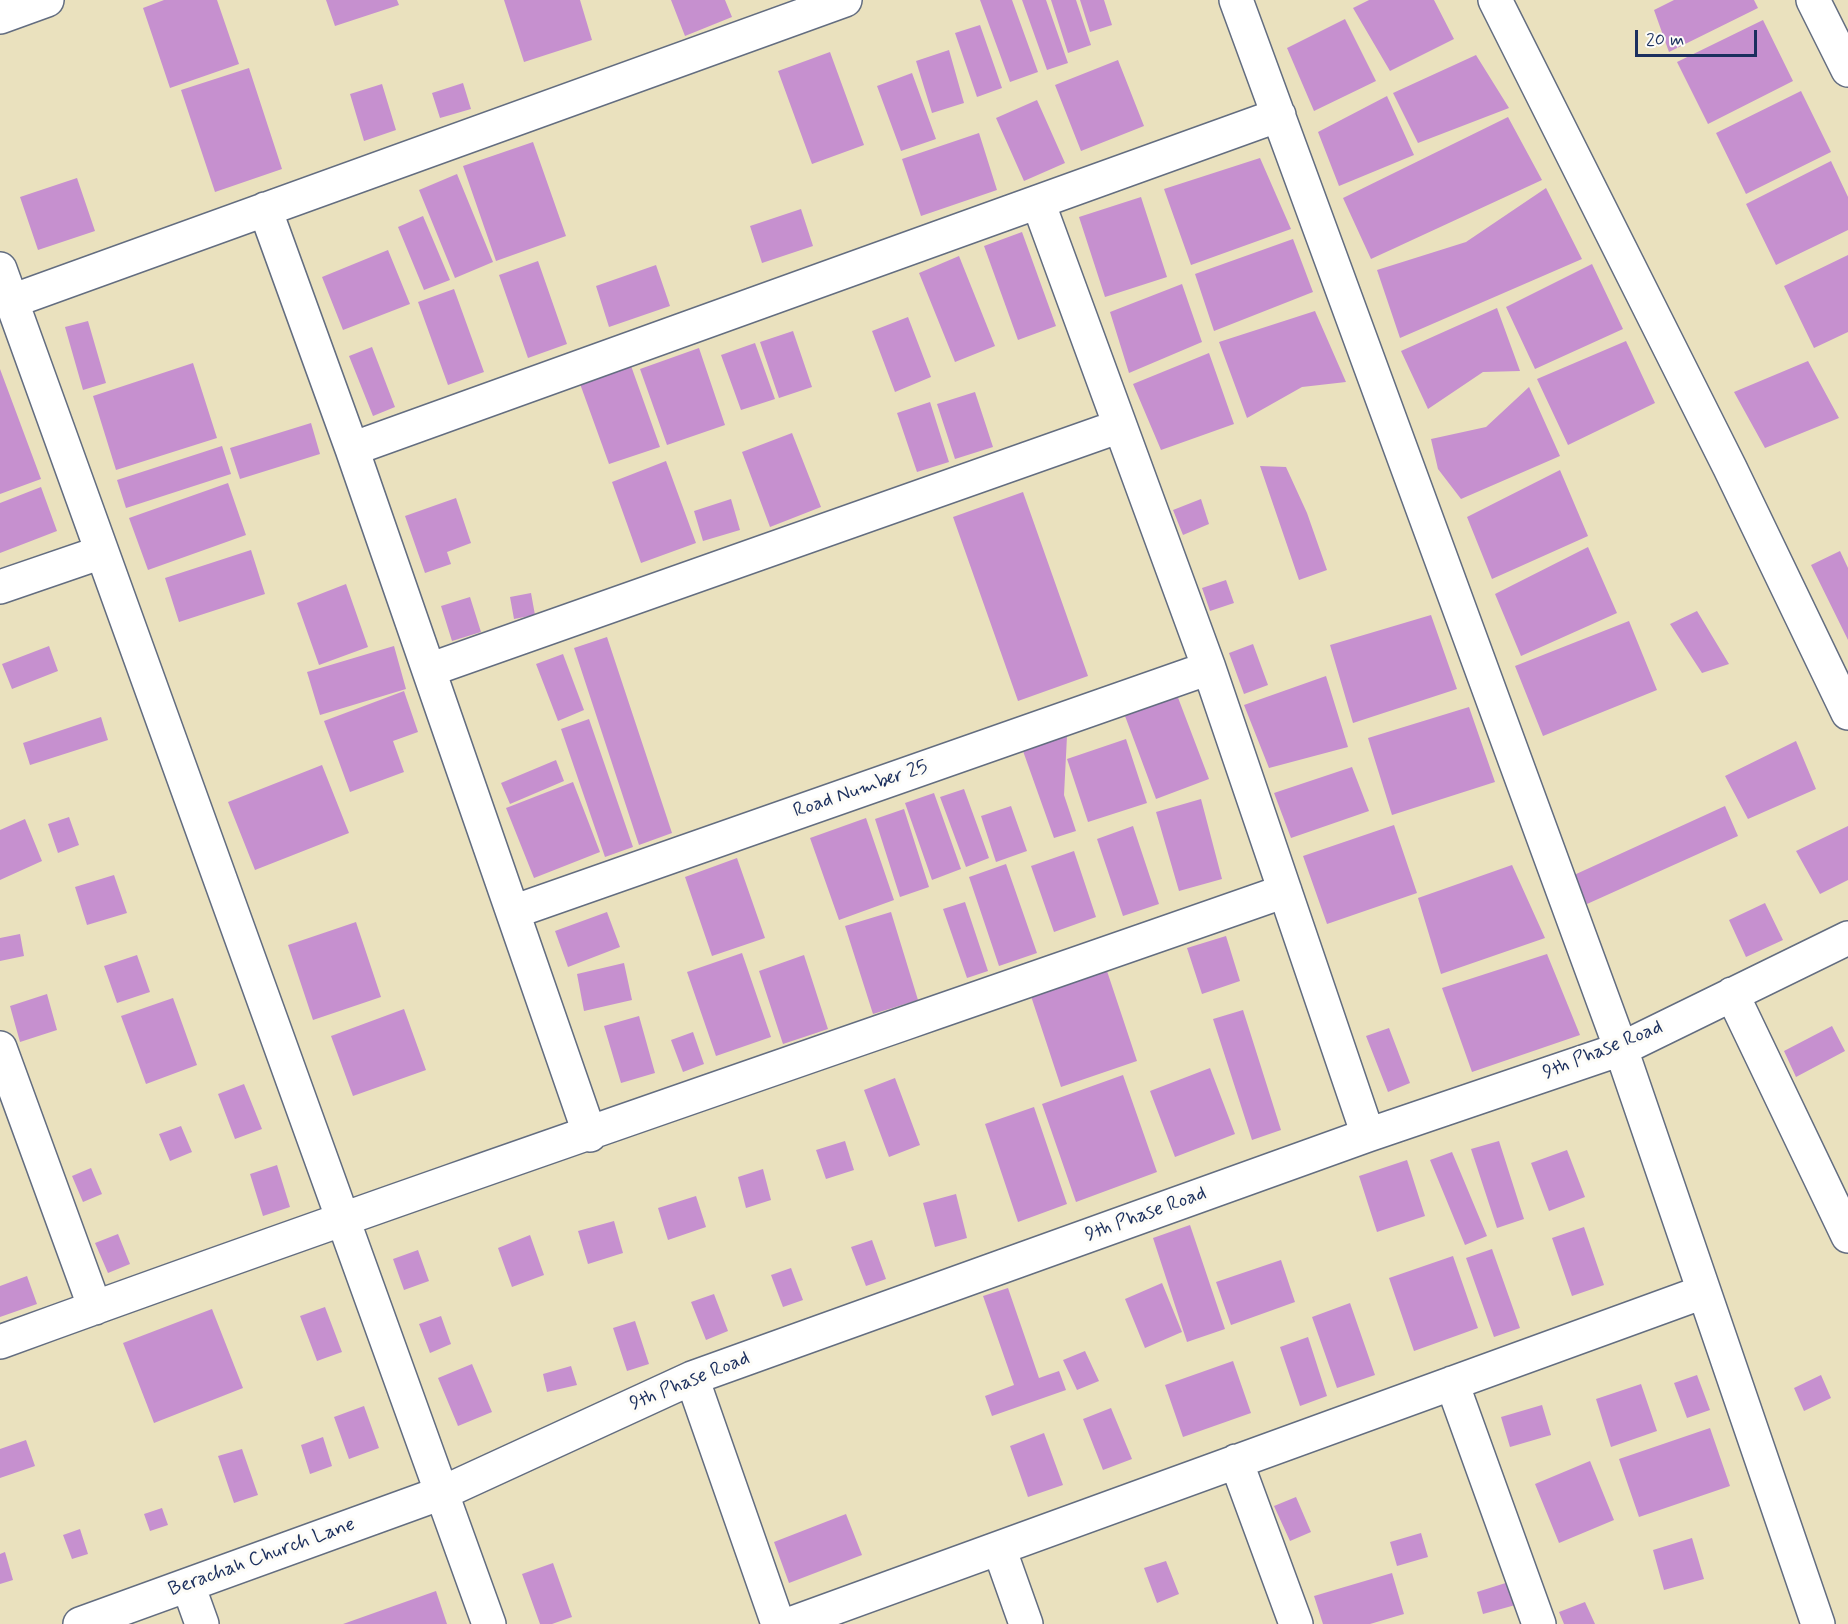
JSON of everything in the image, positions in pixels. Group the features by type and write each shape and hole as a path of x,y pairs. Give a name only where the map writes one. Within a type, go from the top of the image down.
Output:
{"street":[{"path":"0,17 47,0"},
{"path":"11,320 265,209 845,0"},
{"path":"1236,0 1620,1049 1818,1624"},
{"path":"1495,0 1730,468 1848,713"},
{"path":"1813,0 1848,70"},
{"path":"352,449 1279,115"},
{"path":"1038,202 1209,668 1368,1135"},
{"path":"265,209 352,449 590,1135"},
{"path":"0,269 11,320 102,552 444,1492 489,1624"},
{"path":"429,670 1120,426"},
{"path":"0,587 102,552"},
{"name":"Road Number 25","path":"513,912 1209,668"},
{"path":"0,1342 343,1218 590,1135 1285,891"},
{"name":"9th Phase Road","path":"444,1492 692,1378 1368,1135 1620,1049 1848,938"},
{"path":"1732,994 1848,1236"},
{"path":"0,1048 94,1308"},
{"path":"790,1624 1703,1292"},
{"path":"692,1378 778,1624"},
{"path":"1452,1383 1539,1624"},
{"path":"1236,1461 1296,1624"},
{"name":"Berachah Church Lane","path":"80,1624 444,1492"},
{"path":"999,1548 1026,1624"},
{"path":"188,1585 202,1624"}],"building":[{"path":"164,0 217,0 239,64 170,88 143,8"},
{"path":"326,0 397,0 399,5 335,26"},
{"path":"504,0 580,0 592,40 524,62"},
{"path":"671,0 725,0 732,17 685,36"},
{"path":"980,0 1012,0 1038,72 1010,82"},
{"path":"1022,0 1046,0 1068,63 1047,70"},
{"path":"1051,0 1076,0 1091,45 1068,53"},
{"path":"1080,0 1104,0 1112,25 1090,32"},
{"path":"1369,0 1434,0 1454,39 1390,71 1353,8"},
{"path":"1674,0 1754,0 1758,8 1669,52 1654,10"},
{"path":"1345,19 1376,81 1314,111 1287,48"},
{"path":"1763,20 1793,81 1708,124 1677,62"},
{"path":"980,25 1002,88 977,97 955,33"},
{"path":"949,50 964,103 932,113 916,61"},
{"path":"830,52 864,145 812,164 778,71"},
{"path":"1476,55 1509,108 1418,143 1393,93"},
{"path":"1118,60 1144,126 1081,151 1055,85"},
{"path":"249,68 282,169 215,192 181,90"},
{"path":"912,73 936,139 901,151 877,86"},
{"path":"463,83 471,109 440,118 432,93"},
{"path":"382,84 396,130 364,141 350,94"},
{"path":"1801,91 1831,152 1746,194 1716,133"},
{"path":"1387,96 1414,155 1339,186 1318,132"},
{"path":"1037,100 1065,163 1024,181 996,118"},
{"path":"1508,117 1542,180 1371,259 1343,198"},
{"path":"979,133 997,190 921,216 902,159"},
{"path":"533,142 566,236 496,261 463,166"},
{"path":"1260,158 1291,229 1191,265 1164,189"},
{"path":"1831,161 1848,197 1848,230 1776,265 1746,204"},
{"path":"457,174 493,262 455,278 419,190"},
{"path":"77,178 95,231 38,250 20,197"},
{"path":"1546,188 1582,259 1400,338 1377,270 1466,242"},
{"path":"1141,197 1167,277 1105,297 1079,217"},
{"path":"801,209 813,246 762,263 750,226"},
{"path":"423,216 450,280 424,290 398,227"},
{"path":"1022,232 1056,326 1018,340 984,246"},
{"path":"1293,239 1313,292 1214,331 1195,274"},
{"path":"388,250 410,304 343,330 322,277"},
{"path":"1848,255 1848,332 1814,348 1784,286"},
{"path":"959,256 995,346 955,362 919,273"},
{"path":"538,261 567,344 528,358 499,275"},
{"path":"1592,264 1623,329 1535,369 1506,307"},
{"path":"656,265 670,306 609,327 596,286"},
{"path":"1182,284 1202,342 1129,373 1110,312"},
{"path":"454,289 484,372 448,385 418,302"},
{"path":"1497,308 1520,371 1483,372 1428,409 1401,351"},
{"path":"1315,311 1346,382 1302,387 1247,418 1219,342"},
{"path":"908,317 931,377 895,392 872,331"},
{"path":"88,321 106,383 83,390 65,327"},
{"path":"793,331 812,387 779,398 760,342"},
{"path":"1626,341 1655,403 1568,445 1537,379"},
{"path":"755,343 775,399 741,410 721,355"},
{"path":"372,347 395,407 373,416 349,356"},
{"path":"699,348 725,425 667,445 640,369"},
{"path":"1209,353 1234,424 1161,450 1133,384"},
{"path":"1808,361 1839,418 1765,448 1734,392"},
{"path":"193,363 217,438 116,470 93,396"},
{"path":"630,363 660,447 609,464 579,381"},
{"path":"0,369 41,479 0,494"},
{"path":"1529,387 1560,456 1461,499 1438,469 1431,439 1486,427"},
{"path":"975,392 993,447 955,459 937,404"},
{"path":"930,402 949,462 917,472 897,413"},
{"path":"311,423 320,454 240,479 230,448"},
{"path":"792,433 821,507 770,527 742,452"},
{"path":"222,446 231,474 126,508 117,480"},
{"path":"666,461 696,543 641,563 612,482"},
{"path":"1260,466 1286,467 1307,513 1327,570 1299,580"},
{"path":"1560,470 1588,536 1492,579 1467,517"},
{"path":"228,483 246,535 148,570 129,518"},
{"path":"41,487 57,531 0,553 0,503"},
{"path":"1023,492 1088,676 1018,701 953,517"},
{"path":"456,498 471,543 447,552 451,564 425,573 405,516"},
{"path":"731,499 740,530 703,541 694,511"},
{"path":"1201,499 1209,524 1183,535 1173,510"},
{"path":"1588,547 1617,613 1521,656 1495,594"},
{"path":"251,550 265,594 179,622 165,578"},
{"path":"1840,551 1848,568 1848,640 1811,565"},
{"path":"1226,580 1234,603 1210,611 1202,588"},
{"path":"346,584 368,647 319,665 297,603"},
{"path":"531,593 535,615 514,619 510,597"},
{"path":"470,597 481,632 452,641 441,606"},
{"path":"1697,611 1729,664 1702,673 1670,624"},
{"path":"1431,615 1457,689 1353,723 1330,645"},
{"path":"1629,621 1657,690 1543,736 1515,666"},
{"path":"607,637 672,833 639,845 574,648"},
{"path":"1253,644 1268,685 1244,694 1229,653"},
{"path":"49,646 58,671 12,689 2,664"},
{"path":"394,646 406,689 320,715 307,672"},
{"path":"563,654 584,710 558,721 536,664"},
{"path":"1326,676 1348,747 1269,768 1244,705"},
{"path":"404,691 418,732 393,741 404,772 350,792 324,721"},
{"path":"1177,695 1209,779 1156,799 1125,716"},
{"path":"1469,707 1495,782 1392,815 1368,738"},
{"path":"101,717 108,740 30,765 23,743"},
{"path":"589,719 633,847 605,857 561,729"},
{"path":"1067,736 1064,795 1076,831 1054,838 1023,751"},
{"path":"1126,739 1147,803 1088,822 1067,759"},
{"path":"1796,741 1816,789 1748,819 1725,776"},
{"path":"556,760 564,781 510,804 501,783"},
{"path":"322,765 349,833 255,870 228,802"},
{"path":"1352,767 1369,811 1291,838 1274,793"},
{"path":"573,782 600,852 534,878 506,808"},
{"path":"964,789 989,858 966,867 940,797"},
{"path":"934,793 961,869 932,880 905,803"},
{"path":"1201,799 1222,879 1179,891 1156,812"},
{"path":"1011,806 1027,851 996,862 981,816"},
{"path":"1725,806 1738,836 1587,904 1574,875"},
{"path":"904,809 929,887 900,897 875,819"},
{"path":"69,817 79,845 58,853 48,824"},
{"path":"866,818 894,900 839,920 810,838"},
{"path":"25,819 42,861 0,880 0,830"},
{"path":"1394,825 1417,893 1327,924 1303,856"},
{"path":"1133,826 1159,904 1123,916 1097,839"},
{"path":"1848,826 1848,880 1820,894 1796,851"},
{"path":"1074,851 1096,917 1054,932 1031,866"},
{"path":"737,858 765,938 712,956 685,877"},
{"path":"1006,864 1037,953 999,966 969,877"},
{"path":"1512,865 1545,938 1441,974 1418,898"},
{"path":"114,875 127,913 87,925 75,887"},
{"path":"965,902 988,971 967,978 943,909"},
{"path":"1765,903 1783,940 1746,957 1729,920"},
{"path":"607,912 620,947 568,967 555,931"},
{"path":"891,912 918,1000 873,1014 845,926"},
{"path":"356,922 381,997 313,1020 288,945"},
{"path":"20,934 24,956 0,961 0,938"},
{"path":"1226,936 1240,981 1202,994 1187,948"},
{"path":"742,953 771,1037 716,1056 687,972"},
{"path":"1547,954 1580,1035 1472,1072 1442,988"},
{"path":"137,955 150,992 117,1003 104,966"},
{"path":"804,955 828,1029 783,1044 759,971"},
{"path":"1104,962 1137,1061 1061,1087 1028,987"},
{"path":"624,963 632,1000 584,1011 577,974"},
{"path":"47,994 57,1030 20,1042 10,1006"},
{"path":"173,998 197,1065 146,1084 121,1016"},
{"path":"404,1009 426,1070 353,1096 331,1036"},
{"path":"1243,1010 1281,1130 1252,1140 1213,1019"},
{"path":"639,1016 655,1073 621,1083 604,1026"},
{"path":"1832,1026 1845,1051 1796,1077 1784,1051"},
{"path":"1389,1028 1410,1083 1388,1092 1366,1036"},
{"path":"693,1032 704,1064 683,1072 671,1040"},
{"path":"1210,1068 1235,1134 1175,1157 1150,1091"},
{"path":"1123,1075 1157,1172 1076,1202 1042,1104"},
{"path":"895,1078 920,1145 889,1157 864,1090"},
{"path":"244,1084 262,1129 235,1139 218,1094"},
{"path":"1034,1107 1067,1204 1018,1222 985,1124"},
{"path":"181,1126 192,1152 170,1161 159,1134"},
{"path":"845,1141 854,1170 826,1179 816,1150"},
{"path":"1499,1141 1524,1219 1497,1228 1471,1149"},
{"path":"1567,1150 1585,1197 1549,1211 1531,1163"},
{"path":"1452,1152 1487,1236 1465,1245 1430,1160"},
{"path":"1407,1160 1425,1216 1377,1232 1359,1176"},
{"path":"277,1165 290,1207 263,1216 250,1174"},
{"path":"91,1168 102,1194 83,1202 72,1176"},
{"path":"763,1169 771,1200 746,1208 738,1177"},
{"path":"956,1194 967,1238 935,1247 923,1203"},
{"path":"696,1196 706,1227 668,1240 658,1208"},
{"path":"614,1221 623,1253 588,1264 578,1231"},
{"path":"1190,1225 1225,1329 1187,1342 1153,1238"},
{"path":"1584,1227 1604,1285 1572,1296 1552,1238"},
{"path":"118,1234 130,1264 108,1273 95,1243"},
{"path":"530,1235 544,1275 512,1287 498,1248"},
{"path":"872,1240 886,1279 866,1286 851,1247"},
{"path":"1492,1249 1520,1328 1494,1337 1466,1258"},
{"path":"418,1250 429,1281 404,1290 393,1259"},
{"path":"1453,1256 1478,1328 1414,1351 1389,1278"},
{"path":"1281,1260 1295,1302 1231,1325 1216,1282"},
{"path":"791,1268 803,1300 783,1307 771,1275"},
{"path":"27,1276 37,1304 0,1317 0,1286"},
{"path":"1162,1283 1182,1332 1145,1348 1125,1299"},
{"path":"1008,1288 1039,1378 1059,1371 1066,1390 992,1416 985,1396 1014,1385 983,1296"},
{"path":"714,1294 728,1331 706,1340 691,1302"},
{"path":"1350,1303 1375,1375 1337,1388 1312,1317"},
{"path":"325,1307 342,1352 317,1361 300,1316"},
{"path":"212,1309 243,1388 154,1423 123,1343"},
{"path":"441,1316 451,1344 430,1353 419,1324"},
{"path":"635,1321 649,1364 627,1371 613,1328"},
{"path":"1308,1337 1327,1396 1300,1406 1280,1347"},
{"path":"1085,1351 1099,1381 1077,1390 1063,1360"},
{"path":"1233,1361 1251,1413 1183,1437 1165,1385"},
{"path":"472,1364 492,1412 458,1426 438,1378"},
{"path":"571,1366 577,1385 547,1392 543,1374"},
{"path":"1697,1375 1710,1410 1687,1418 1674,1383"},
{"path":"1821,1375 1831,1398 1804,1411 1794,1388"},
{"path":"1641,1384 1657,1431 1611,1447 1596,1399"},
{"path":"1542,1405 1551,1435 1510,1447 1501,1417"},
{"path":"364,1406 379,1448 349,1459 334,1417"},
{"path":"1111,1408 1132,1459 1103,1470 1083,1419"},
{"path":"1710,1428 1730,1486 1639,1517 1619,1459"},
{"path":"1044,1433 1063,1485 1028,1497 1010,1446"},
{"path":"323,1437 332,1466 310,1474 301,1445"},
{"path":"26,1440 35,1466 0,1478 0,1449"},
{"path":"242,1449 258,1495 234,1503 218,1456"},
{"path":"1590,1461 1614,1520 1559,1543 1535,1484"},
{"path":"1296,1497 1311,1532 1290,1541 1274,1506"},
{"path":"162,1508 168,1525 150,1531 144,1514"},
{"path":"846,1514 862,1555 789,1583 774,1542"},
{"path":"80,1529 88,1554 72,1559 63,1535"},
{"path":"1421,1533 1428,1557 1397,1566 1390,1542"},
{"path":"1692,1538 1704,1579 1664,1590 1653,1550"},
{"path":"5,1552 13,1580 0,1584 0,1554"},
{"path":"1166,1561 1179,1594 1157,1603 1144,1568"},
{"path":"553,1563 572,1617 552,1624 540,1624 522,1574"},
{"path":"1392,1573 1404,1614 1370,1624 1323,1624 1314,1596"},
{"path":"1512,1581 1519,1604 1483,1614 1477,1592"},
{"path":"436,1591 447,1624 343,1624"},
{"path":"1585,1602 1595,1624 1564,1624 1559,1612"}]}
